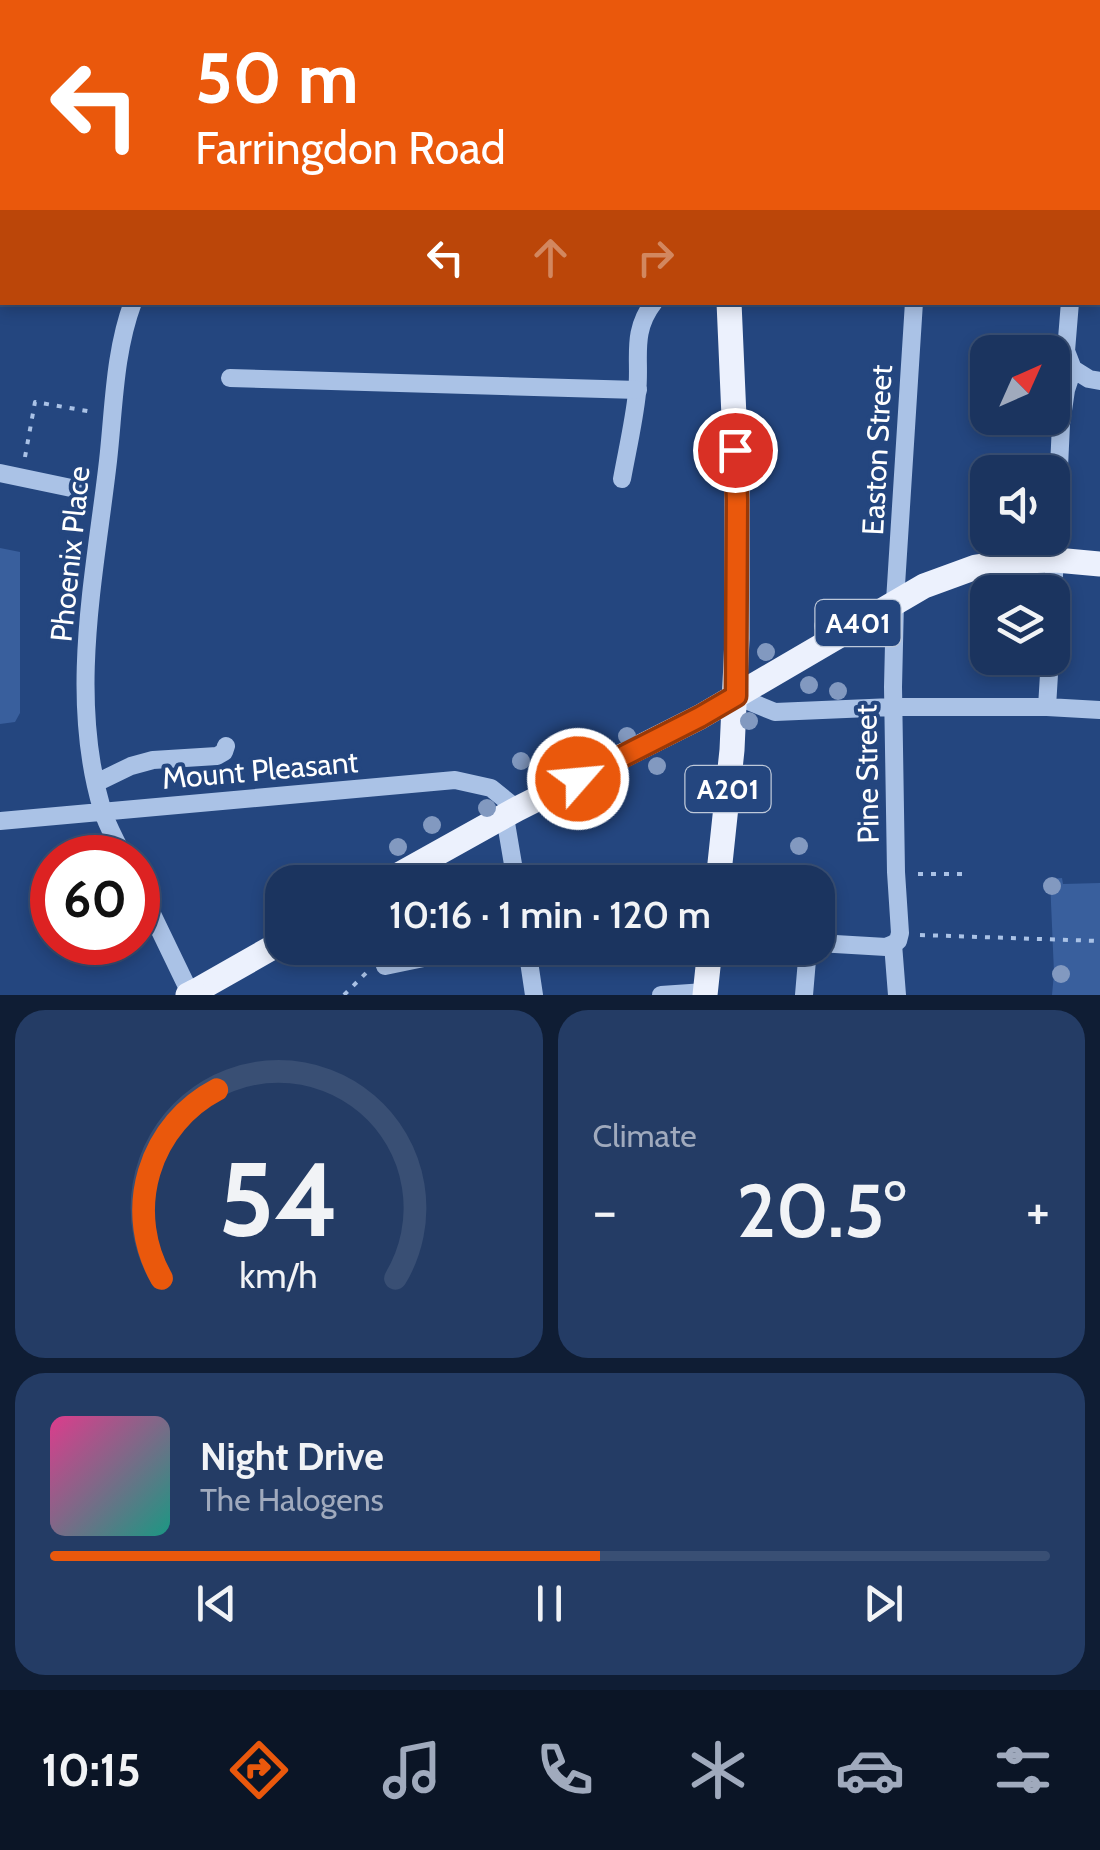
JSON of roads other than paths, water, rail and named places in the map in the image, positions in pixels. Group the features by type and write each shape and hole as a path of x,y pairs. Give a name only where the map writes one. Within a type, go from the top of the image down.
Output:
{"main road":[{"name":"A201","path":"720,865 736,696 737,486 729,305"},
{"name":"A401","path":"417,865 700,717 924,586 976,567 1017,561 1100,564"},
{"path":"190,995 265,952"},
{"path":"705,993 708,965"}],"street":[{"name":"Phoenix Place","path":"114,835 96,783 87,715 86,642 120,354 120,324 131,305"},
{"path":"622,479 638,390 638,334 652,305"},
{"name":"Easton Street","path":"895,601 914,305"},
{"path":"1055,575 1061,424 1073,370 1066,350 1070,305"},
{"path":"1073,370 1100,381"},
{"path":"230,378 638,390"},
{"path":"0,473 76,489"},
{"name":"Pine Street","path":"895,601 893,707 900,933 893,944 897,995"},
{"path":"1048,707 1049,675"},
{"path":"736,696 775,712 893,707 1100,710"},
{"path":"96,783 152,760 217,756 226,746"},
{"name":"Mount Pleasant","path":"0,820 456,780 492,788 511,813"},
{"path":"511,813 515,865"},
{"path":"160,931 190,995"},
{"path":"835,944 893,944"},
{"path":"385,966 390,965"},
{"path":"529,965 534,995"},
{"path":"804,995 807,965"},
{"path":"661,995 705,993"}]}
